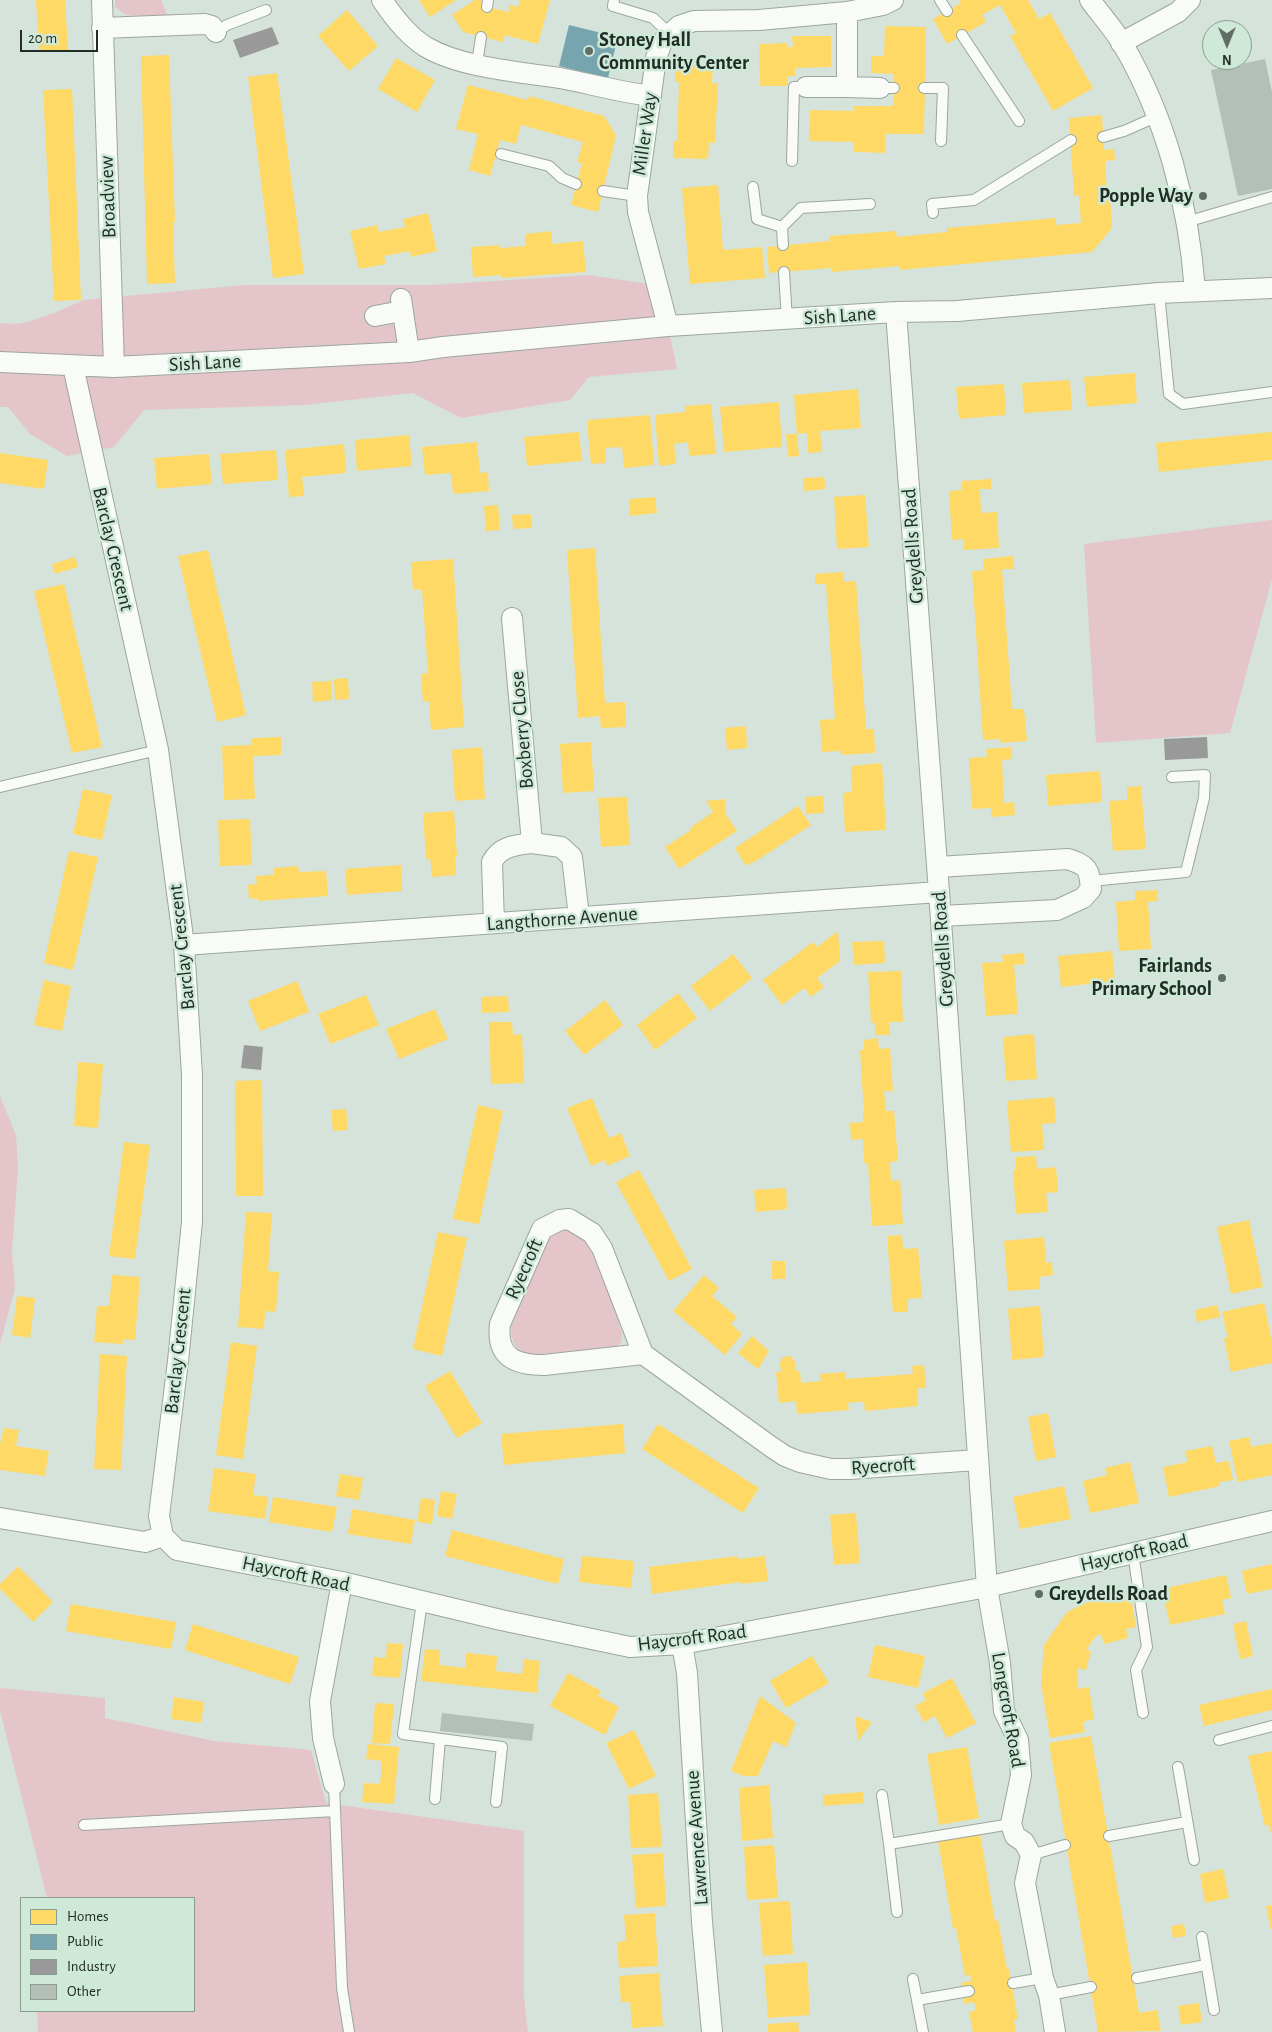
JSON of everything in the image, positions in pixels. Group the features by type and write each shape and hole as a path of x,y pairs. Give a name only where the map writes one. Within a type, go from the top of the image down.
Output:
{"street":[{"name":"Broadview","path":"102,0 114,367"},
{"path":"382,0 397,22 426,47 441,54 477,64 651,96"},
{"name":"Miller Way","path":"668,326 638,212 636,196 656,58 662,42 680,26 694,21 759,20 847,12 883,5 894,0"},
{"path":"1090,0 1122,43 1147,92 1170,153 1194,262 1195,291"},
{"path":"1122,43 1178,12 1190,0"},
{"path":"847,12 847,88"},
{"path":"102,28 205,24 212,26 216,32"},
{"path":"806,88 887,88"},
{"name":"Sish Lane","path":"0,362 114,367 409,352 453,346 668,326 896,312 957,311 1159,293 1272,288"},
{"path":"375,316 402,305 409,352"},
{"name":"Greydells Road","path":"896,312 938,867 987,1587"},
{"name":"Barclay Crescent","path":"73,366 158,750 184,945 192,1075 192,1222 178,1361 158,1516 162,1536"},
{"name":"Boxberry CLose","path":"512,618 532,843"},
{"path":"494,923 492,862 502,850 532,843 553,844 561,847 572,857 579,917"},
{"path":"938,867 1068,860 1083,865 1090,872 1091,889 1083,898 1057,910 941,916"},
{"name":"Langthorne Avenue","path":"184,945 939,892"},
{"name":"Ryecroft","path":"644,1354 544,1365 529,1365 516,1362 507,1355 501,1345 500,1324 542,1229 560,1220 569,1219 592,1233 602,1248 644,1354 784,1456 800,1462 831,1468 977,1460"},
{"path":"0,1518 145,1542 162,1536"},
{"name":"Haycroft Road","path":"162,1536 178,1550 342,1582 590,1640 630,1647 682,1644 987,1587 1272,1521"},
{"path":"334,1784 323,1738 320,1701 342,1582"},
{"name":"Longcroft Road","path":"987,1587 1000,1663 1004,1711 1018,1740 1021,1775 1011,1824"},
{"name":"Lawrence Avenue","path":"682,1644 687,1673 702,1922 712,2032"},
{"path":"1011,1824 1015,1836 1024,1842 1031,1855 1025,1883 1056,2032"}],"lane":[{"path":"614,0 613,6 653,18 670,34"},
{"path":"940,0 947,11"},
{"path":"216,32 227,24 266,10"},
{"path":"962,35 1019,121"},
{"path":"477,64 481,37"},
{"path":"792,161 794,88 806,88"},
{"path":"924,88 943,88 941,141"},
{"path":"1103,137 1124,131 1156,117"},
{"path":"933,213 932,204 974,200 1071,140"},
{"path":"501,154 549,166 562,178 576,184"},
{"path":"753,188 757,219 782,227"},
{"path":"603,191 636,196"},
{"path":"1186,222 1272,197"},
{"path":"783,245 782,227 801,208 870,204"},
{"path":"784,272 788,320"},
{"path":"1159,293 1169,394 1183,404 1272,392"},
{"path":"0,787 158,750"},
{"path":"1090,882 1186,872 1204,798 1205,774 1172,777"},
{"path":"1134,1553 1147,1647 1136,1670 1143,1713"},
{"path":"422,1602 403,1734 502,1747 496,1802"},
{"path":"1219,1740 1272,1726"},
{"path":"435,1799 440,1739"},
{"path":"1178,1767 1194,1860"},
{"path":"334,1784 342,1988 349,2032"},
{"path":"882,1795 897,1912"},
{"path":"84,1825 335,1811"},
{"path":"1110,1836 1187,1822"},
{"path":"889,1844 1011,1824"},
{"path":"1031,1855 1065,1845"},
{"path":"1202,1937 1214,2010"},
{"path":"1137,1978 1206,1965"},
{"path":"913,1979 922,2032"},
{"path":"1013,1983 1091,1987"},
{"path":"917,2000 969,1991"}],"shaded area":[{"path":"115,0 161,0 168,17 126,15 115,7"},
{"path":"587,275 657,285 677,369 589,377 570,400 461,418 413,393 305,405 144,410 114,447 67,456 30,434 8,407 0,407 0,323 28,322 84,300 244,285 431,285"},
{"path":"1272,520 1272,579 1230,733 1096,743 1084,544"},
{"path":"0,1096 16,1135 18,1168 12,1252 15,1288 0,1344"},
{"path":"567,1229 587,1242 615,1309 622,1334 621,1343 608,1348 529,1355 517,1348 512,1337 511,1327 547,1240 559,1231"},
{"path":"0,1688 105,1698 105,1718 214,1741 311,1750 326,1803 524,1831 524,1998 528,2032 38,2032 37,2012 195,2012 195,1897 47,1897 0,1711"}],"building: Homes":[{"path":"36,0 65,0 68,50 39,51"},
{"path":"419,0 456,0 430,17"},
{"path":"475,0 480,0 484,6 509,12 510,5 518,7 520,0 550,0 538,44 505,35 503,42 463,32 452,15"},
{"path":"959,0 1028,0 1039,19 1050,13 1093,88 1053,111 1010,36 1016,33 1000,5 982,15 986,22 947,44 933,19 961,3"},
{"path":"347,10 378,46 349,71 318,36"},
{"path":"885,26 926,27 924,134 885,134 885,153 854,152 854,142 809,141 810,110 854,111 854,106 894,106 894,74 871,73 871,56 884,56"},
{"path":"792,36 831,36 831,67 795,68 795,76 787,76 788,86 760,86 759,44 787,43 787,47 793,47"},
{"path":"169,55 175,222 173,222 175,283 147,284 141,56"},
{"path":"396,58 435,80 417,112 378,89"},
{"path":"676,63 713,65 712,83 718,83 715,143 709,142 708,159 673,158 673,141 677,141 679,82 675,82"},
{"path":"277,73 304,274 273,278 248,77"},
{"path":"468,85 528,100 529,96 604,116 616,135 598,212 571,205 582,163 577,162 583,142 521,125 516,144 500,140 490,176 469,170 478,134 456,129"},
{"path":"72,89 81,300 54,301 43,90"},
{"path":"1102,115 1104,150 1114,149 1115,160 1105,161 1107,194 1110,194 1112,228 1092,252 900,270 899,266 832,272 832,268 769,273 767,247 830,241 829,236 896,231 897,237 947,232 947,228 1056,218 1056,225 1081,223 1079,195 1074,196 1069,118"},
{"path":"718,185 723,250 762,247 765,278 690,284 682,188"},
{"path":"428,213 437,251 411,257 410,251 384,256 386,264 359,269 350,231 377,225 379,232 405,227 403,219"},
{"path":"552,231 552,244 583,241 586,272 502,278 502,275 473,277 471,247 500,245 500,248 526,246 525,234"},
{"path":"1135,373 1137,403 1087,407 1084,377"},
{"path":"1070,380 1072,410 1024,413 1022,383"},
{"path":"1004,384 1006,415 959,419 956,387"},
{"path":"858,389 861,428 820,431 822,452 808,453 807,433 797,434 794,395"},
{"path":"779,402 782,447 724,452 720,407"},
{"path":"711,404 716,454 689,456 688,442 674,444 676,464 659,466 655,415 685,412 685,406"},
{"path":"650,415 654,465 624,468 622,447 605,448 606,463 591,464 587,420"},
{"path":"579,432 582,461 527,466 524,437"},
{"path":"1272,432 1272,460 1159,472 1156,443"},
{"path":"786,434 797,434 799,456 788,457"},
{"path":"409,435 412,466 357,471 355,440"},
{"path":"477,442 480,473 488,472 489,491 453,494 451,473 425,475 422,447"},
{"path":"344,444 346,473 302,477 304,496 289,497 285,450"},
{"path":"276,450 278,480 223,484 220,454"},
{"path":"0,453 48,460 44,489 0,483"},
{"path":"209,454 212,484 157,489 154,458"},
{"path":"824,477 826,489 804,491 803,478"},
{"path":"991,479 991,489 980,489 981,513 997,512 999,548 964,550 963,539 952,540 949,491 962,490 962,481"},
{"path":"865,495 869,547 837,549 834,497"},
{"path":"655,497 657,513 630,516 629,499"},
{"path":"498,505 500,530 486,531 484,506"},
{"path":"531,514 532,528 513,529 512,515"},
{"path":"595,548 605,703 625,702 626,727 601,728 600,716 578,718 567,550"},
{"path":"208,550 246,715 217,722 178,556"},
{"path":"1013,556 1014,569 1002,569 1012,709 1024,709 1027,741 1001,743 1000,739 983,740 972,571 984,570 983,559"},
{"path":"75,557 78,567 55,574 52,564"},
{"path":"453,559 464,727 431,730 429,701 423,702 421,674 428,673 422,589 413,590 411,562"},
{"path":"843,572 844,582 856,581 866,729 874,729 875,753 841,755 841,751 822,752 820,720 835,719 826,584 815,584 815,574"},
{"path":"64,584 102,747 72,753 34,591"},
{"path":"348,678 349,699 335,700 334,679"},
{"path":"331,681 332,700 313,702 312,682"},
{"path":"746,726 747,748 727,750 725,728"},
{"path":"281,737 281,755 253,756 255,799 224,800 222,746 252,745 252,738"},
{"path":"591,742 594,791 563,793 560,744"},
{"path":"482,747 485,799 455,801 452,750"},
{"path":"1011,747 1012,759 1002,760 1004,803 1014,802 1015,815 992,817 991,808 972,809 969,758 987,757 986,749"},
{"path":"882,763 886,830 845,832 843,793 852,792 851,766"},
{"path":"1100,771 1102,802 1048,806 1046,775"},
{"path":"1141,786 1146,849 1113,851 1109,801 1127,800 1127,787"},
{"path":"83,789 112,795 102,840 73,834"},
{"path":"823,796 824,813 806,814 806,797"},
{"path":"627,797 630,845 601,847 598,798"},
{"path":"725,799 725,813 737,831 679,869 665,847 691,830 690,828 713,812 706,801"},
{"path":"798,806 811,825 746,866 735,848"},
{"path":"454,811 457,856 455,856 456,875 432,877 430,858 426,859 423,813"},
{"path":"250,819 252,865 220,866 218,820"},
{"path":"69,851 98,857 73,970 44,963"},
{"path":"401,865 402,891 347,895 345,869"},
{"path":"298,866 299,872 326,871 328,896 258,901 258,898 249,899 248,885 257,884 256,876 274,875 274,868"},
{"path":"1158,890 1158,901 1148,902 1151,949 1119,951 1116,902 1135,900 1135,891"},
{"path":"838,931 840,961 817,978 824,987 811,997 804,988 782,1005 763,980 813,942 817,947"},
{"path":"884,941 885,963 854,965 852,942"},
{"path":"1112,951 1115,981 1061,987 1058,956"},
{"path":"1024,953 1025,964 1014,965 1018,1014 986,1016 982,963 1003,962 1002,955"},
{"path":"733,954 752,978 710,1011 691,986"},
{"path":"901,971 903,1022 889,1022 890,1035 875,1035 875,1023 871,1023 868,972"},
{"path":"44,980 71,986 62,1031 34,1025"},
{"path":"297,981 309,1012 260,1031 248,1001"},
{"path":"678,993 697,1018 655,1050 637,1025"},
{"path":"366,995 379,1025 330,1044 318,1014"},
{"path":"508,996 509,1012 482,1013 481,997"},
{"path":"605,1000 623,1025 584,1055 565,1031"},
{"path":"435,1009 448,1039 399,1059 386,1029"},
{"path":"489,1022 512,1022 513,1035 522,1034 524,1083 491,1084"},
{"path":"1034,1034 1037,1079 1006,1081 1003,1037"},
{"path":"878,1038 879,1049 890,1048 893,1091 884,1091 886,1111 894,1111 898,1161 890,1162 891,1181 900,1180 903,1224 872,1226 868,1163 864,1163 863,1139 851,1140 850,1123 863,1122 860,1050 864,1050 864,1040"},
{"path":"78,1062 103,1064 98,1128 74,1126"},
{"path":"262,1080 263,1196 236,1196 235,1081"},
{"path":"1054,1097 1056,1123 1042,1124 1044,1150 1011,1152 1007,1101"},
{"path":"592,1098 609,1138 621,1133 630,1156 607,1166 605,1160 591,1166 567,1108"},
{"path":"478,1105 503,1111 479,1224 453,1219"},
{"path":"346,1109 348,1130 333,1131 331,1110"},
{"path":"124,1142 150,1145 135,1259 109,1256"},
{"path":"1036,1156 1037,1169 1056,1167 1058,1192 1046,1193 1048,1212 1016,1214 1013,1170 1016,1170 1015,1157"},
{"path":"639,1170 692,1269 669,1281 616,1182"},
{"path":"786,1188 787,1209 756,1212 754,1190"},
{"path":"246,1212 272,1213 268,1271 279,1272 276,1312 265,1311 264,1329 238,1327"},
{"path":"1249,1220 1263,1287 1231,1294 1217,1227"},
{"path":"438,1232 467,1238 442,1356 413,1349"},
{"path":"902,1235 903,1249 918,1248 922,1298 908,1299 908,1312 893,1312 887,1236"},
{"path":"1044,1237 1046,1263 1052,1262 1053,1275 1039,1277 1040,1289 1008,1291 1004,1241"},
{"path":"772,1261 785,1261 785,1279 772,1279"},
{"path":"112,1275 140,1277 135,1340 123,1339 123,1344 94,1342 97,1306 109,1306"},
{"path":"704,1275 719,1288 712,1296 737,1317 731,1324 742,1334 725,1355 673,1311"},
{"path":"17,1296 35,1298 30,1338 12,1335"},
{"path":"1264,1303 1272,1342 1272,1363 1231,1372 1224,1338 1228,1338 1222,1312"},
{"path":"1217,1305 1220,1317 1197,1322 1195,1310"},
{"path":"1040,1306 1044,1357 1012,1360 1008,1309"},
{"path":"752,1336 769,1351 758,1369 738,1353"},
{"path":"231,1342 257,1346 243,1459 216,1455"},
{"path":"100,1354 127,1356 121,1470 94,1469"},
{"path":"791,1356 795,1362 796,1371 800,1371 801,1383 821,1381 820,1374 846,1372 846,1379 913,1374 912,1366 924,1365 926,1388 917,1388 918,1406 865,1411 864,1402 856,1402 848,1403 849,1410 797,1414 796,1401 779,1403 776,1372 781,1372 780,1363 783,1357"},
{"path":"450,1371 482,1423 457,1438 425,1386"},
{"path":"1048,1413 1056,1457 1036,1461 1028,1417"},
{"path":"623,1424 625,1453 504,1465 501,1434"},
{"path":"658,1424 759,1488 743,1513 642,1449"},
{"path":"4,1428 19,1430 16,1446 49,1451 45,1476 0,1470 0,1444"},
{"path":"1249,1437 1251,1447 1272,1443 1272,1475 1238,1482 1229,1441"},
{"path":"1212,1446 1216,1463 1229,1461 1233,1480 1220,1482 1220,1486 1169,1497 1163,1467 1188,1462 1185,1451"},
{"path":"1130,1462 1139,1503 1090,1513 1083,1481 1107,1475 1105,1468"},
{"path":"214,1468 256,1474 253,1495 268,1497 265,1519 208,1511"},
{"path":"340,1474 363,1478 359,1500 336,1496"},
{"path":"1064,1486 1071,1519 1020,1529 1013,1497"},
{"path":"441,1491 457,1494 452,1519 437,1516"},
{"path":"273,1497 337,1507 332,1532 269,1522"},
{"path":"421,1498 435,1500 432,1524 417,1522"},
{"path":"352,1509 415,1520 411,1544 348,1534"},
{"path":"856,1513 860,1563 834,1565 830,1515"},
{"path":"452,1530 564,1559 558,1584 445,1556"},
{"path":"582,1556 634,1561 631,1588 579,1582"},
{"path":"738,1556 738,1559 765,1556 768,1581 741,1584 741,1582 652,1594 649,1567"},
{"path":"1272,1564 1272,1589 1247,1594 1242,1571"},
{"path":"18,1566 53,1602 33,1622 0,1589 0,1584"},
{"path":"1226,1575 1231,1598 1222,1600 1225,1614 1170,1625 1162,1589"},
{"path":"1130,1591 1136,1627 1126,1629 1128,1638 1104,1644 1101,1634 1095,1637 1086,1650 1091,1651 1086,1670 1078,1668 1077,1689 1089,1687 1094,1719 1083,1722 1085,1732 1050,1738 1041,1684 1044,1645 1067,1612 1103,1595"},
{"path":"71,1604 176,1622 171,1649 66,1631"},
{"path":"1246,1621 1253,1656 1240,1659 1233,1624"},
{"path":"193,1624 299,1657 290,1684 185,1650"},
{"path":"387,1643 403,1644 400,1678 372,1676 374,1657 386,1658"},
{"path":"875,1645 925,1656 918,1688 868,1677"},
{"path":"425,1649 440,1650 439,1665 465,1668 466,1653 497,1656 496,1671 522,1674 524,1659 540,1661 537,1693 421,1681"},
{"path":"812,1656 829,1683 786,1708 770,1681"},
{"path":"568,1673 601,1691 598,1696 619,1707 605,1735 550,1706"},
{"path":"952,1678 976,1723 947,1738 935,1716 924,1722 915,1706 926,1700 923,1693"},
{"path":"1272,1689 1272,1710 1204,1726 1199,1705"},
{"path":"760,1696 796,1723 786,1747 773,1741 758,1776 744,1776 731,1771"},
{"path":"174,1697 204,1702 201,1723 171,1719"},
{"path":"375,1703 394,1704 390,1744 372,1743"},
{"path":"855,1716 872,1722 858,1741"},
{"path":"634,1730 656,1776 629,1789 606,1743"},
{"path":"1091,1736 1139,2013 1157,2010 1161,2031 1098,2032 1049,1743"},
{"path":"368,1744 399,1747 394,1804 362,1802 364,1783 380,1784 382,1761 366,1759"},
{"path":"967,1747 979,1818 939,1825 927,1754"},
{"path":"1272,1751 1271,1832 1269,1825 1265,1826 1248,1756"},
{"path":"769,1785 773,1838 742,1841 739,1788"},
{"path":"863,1792 864,1803 823,1806 823,1795"},
{"path":"658,1793 662,1847 631,1848 628,1795"},
{"path":"980,1834 995,1921 998,1920 1007,1969 1009,1969 1018,2019 1014,2020 1016,2032 973,2032 969,2012 976,2010 974,2002 964,2004 961,1983 971,1981 970,1975 965,1976 956,1928 953,1928 938,1841"},
{"path":"774,1845 778,1898 747,1900 744,1847"},
{"path":"663,1853 666,1906 636,1908 632,1855"},
{"path":"1223,1869 1229,1898 1205,1903 1200,1874"},
{"path":"790,1901 793,1954 763,1956 759,1903"},
{"path":"1272,1905 1272,1929 1271,1930 1266,1906"},
{"path":"655,1913 658,1966 619,1968 617,1942 626,1941 624,1915"},
{"path":"1184,1924 1186,1936 1173,1938 1171,1926"},
{"path":"807,1962 810,2015 768,2018 764,1965"},
{"path":"659,1973 663,2026 632,2028 630,2002 621,2002 619,1976"},
{"path":"1199,2003 1202,2022 1181,2025 1178,2006"},
{"path":"798,2022 799,2032 768,2032 768,2024"}],"building: Public":[{"name":"Stoney Hall Community Center","path":"569,25 618,37 608,78 559,66"}],"building: Industry":[{"path":"272,27 279,44 240,58 233,40"},
{"path":"1207,737 1208,758 1165,760 1164,739"},
{"path":"244,1045 263,1047 261,1070 241,1068"}],"building: Other":[{"path":"1265,59 1272,92 1272,189 1238,196 1211,70 1252,70 1252,62"},
{"path":"442,1713 534,1724 532,1741 440,1731"}],"place":[{"name":"Stoney Hall Community Center","path":"589,51"},
{"name":"Popple Way","path":"1203,196"},
{"name":"Fairlands Primary School","path":"1222,978"},
{"name":"Greydells Road","path":"1039,1594"}]}
